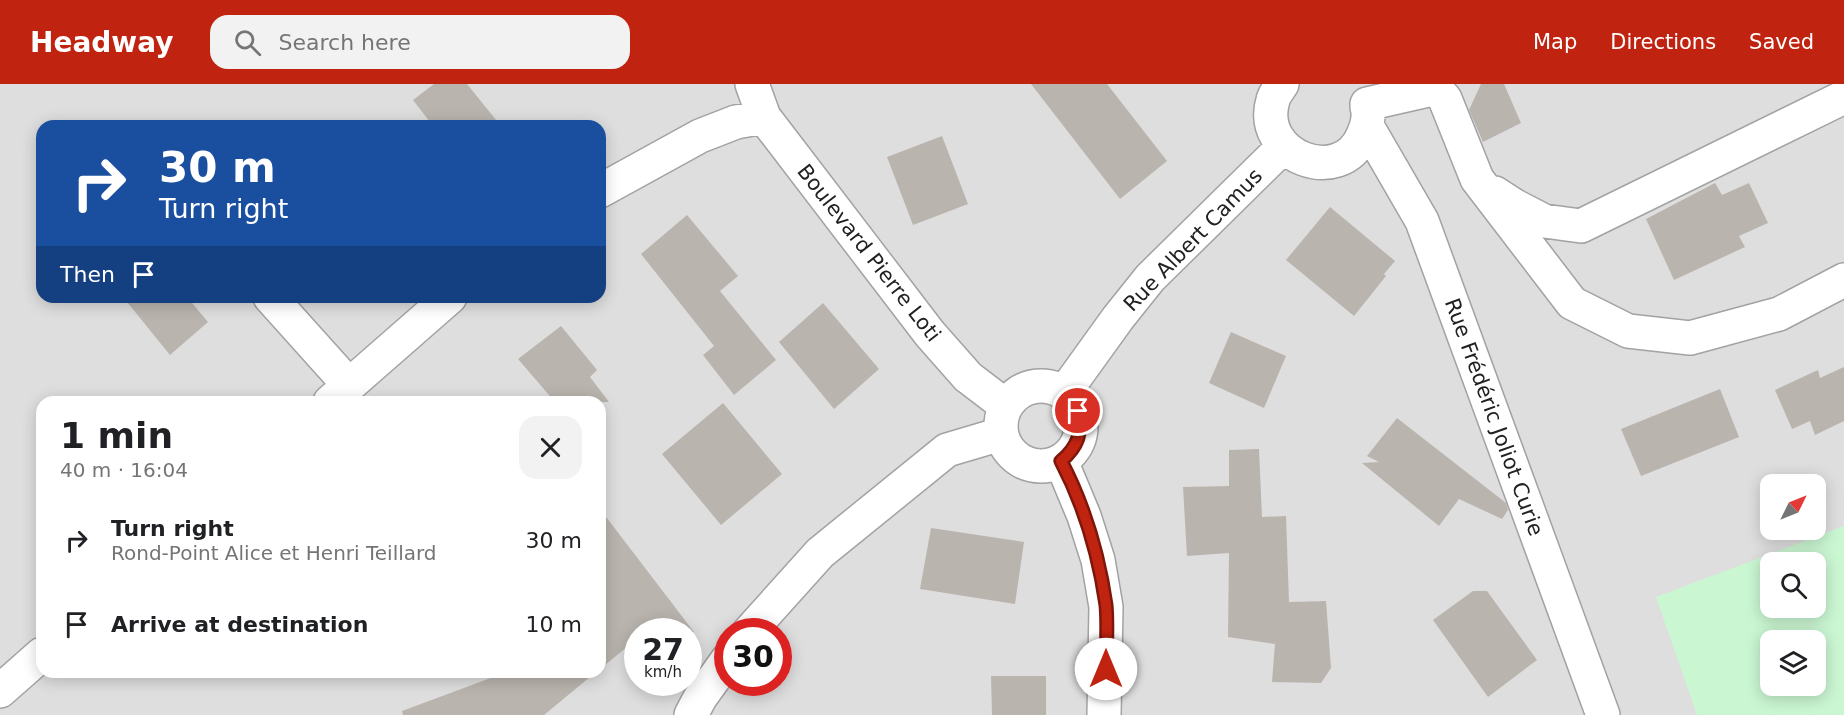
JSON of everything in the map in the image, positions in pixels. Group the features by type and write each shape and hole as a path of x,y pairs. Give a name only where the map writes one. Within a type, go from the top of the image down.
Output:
{"street":[{"name":"Boulevard Pierre Loti","path":"752,84 764,117 930,334 1004,420"},
{"path":"1282,84 1273,100 1271,119 1275,134 1283,147 1304,160 1317,163 1331,162 1347,155 1361,140 1364,105 1433,89 1439,92 1445,99 1476,179 1572,303 1628,331 1690,338 1779,314 1844,280"},
{"path":"1476,179 1515,207 1544,221 1581,226 1844,97"},
{"name":"Rue Frédéric Joliot Curie","path":"1364,105 1422,221 1603,715"},
{"path":"606,188 700,136 736,122 764,117"},
{"name":"Rue Albert Camus","path":"1064,393 1150,278 1283,147"},
{"path":"274,303 339,394 443,303"},
{"path":"1032,387 1048,387 1064,393 1078,411 1080,434 1077,444 1061,461 1036,466 1024,463 1006,446 1004,420 1017,394 1032,387"},
{"path":"761,618 820,553 947,450 1004,420"},
{"path":"1061,461 1088,527 1098,560 1106,607 1104,715"},
{"path":"1,689 36,659"},
{"path":"691,715 714,678"}],"shaded area":[{"path":"0,84 1844,84 1844,715 0,715"}],"green space":[{"path":"1844,526 1844,715 1697,715 1656,597 1760,558 1760,618 1826,618 1826,552 1775,552 1807,540 1826,540 1826,533"}],"building":[{"path":"434,84 467,84 496,120 428,120 413,100"},
{"path":"1031,84 1107,84 1167,161 1120,199"},
{"path":"1481,84 1504,84 1521,123 1483,142 1469,110"},
{"path":"942,136 968,204 913,225 887,157"},
{"path":"1715,183 1722,195 1749,183 1768,223 1739,236 1745,247 1674,280 1646,219"},
{"path":"1330,207 1395,261 1354,316 1286,260"},
{"path":"687,215 738,276 720,291 776,360 734,395 703,355 714,346 641,254"},
{"path":"128,303 192,303 208,322 170,355"},
{"path":"823,303 879,369 834,409 779,342"},
{"path":"561,326 597,370 590,377 604,396 550,396 518,359"},
{"path":"1231,332 1286,356 1264,408 1209,383"},
{"path":"1844,367 1844,421 1815,435 1810,421 1792,429 1775,390 1818,370 1820,378"},
{"path":"1720,389 1739,437 1641,476 1621,429"},
{"path":"723,403 782,474 721,525 662,454"},
{"path":"1397,418 1506,503 1508,510 1502,519 1459,499 1439,526 1362,463 1379,462 1367,456"},
{"path":"1259,449 1262,517 1286,516 1289,602 1326,601 1331,668 1321,683 1272,682 1275,644 1228,637 1229,553 1187,556 1183,487 1229,486 1229,450"},
{"path":"606,517 683,618 624,618 624,649 606,664"},
{"path":"931,528 1024,542 1015,604 920,589"},
{"path":"1473,591 1487,591 1537,660 1488,697 1433,620"},
{"path":"991,676 1046,676 1046,715 992,715"},
{"path":"491,678 589,678 544,715 403,715 402,711"}],"route":[{"path":"1078,411 1080,434 1077,444 1061,461 1084,516 1098,560 1106,607 1106,669"}]}
